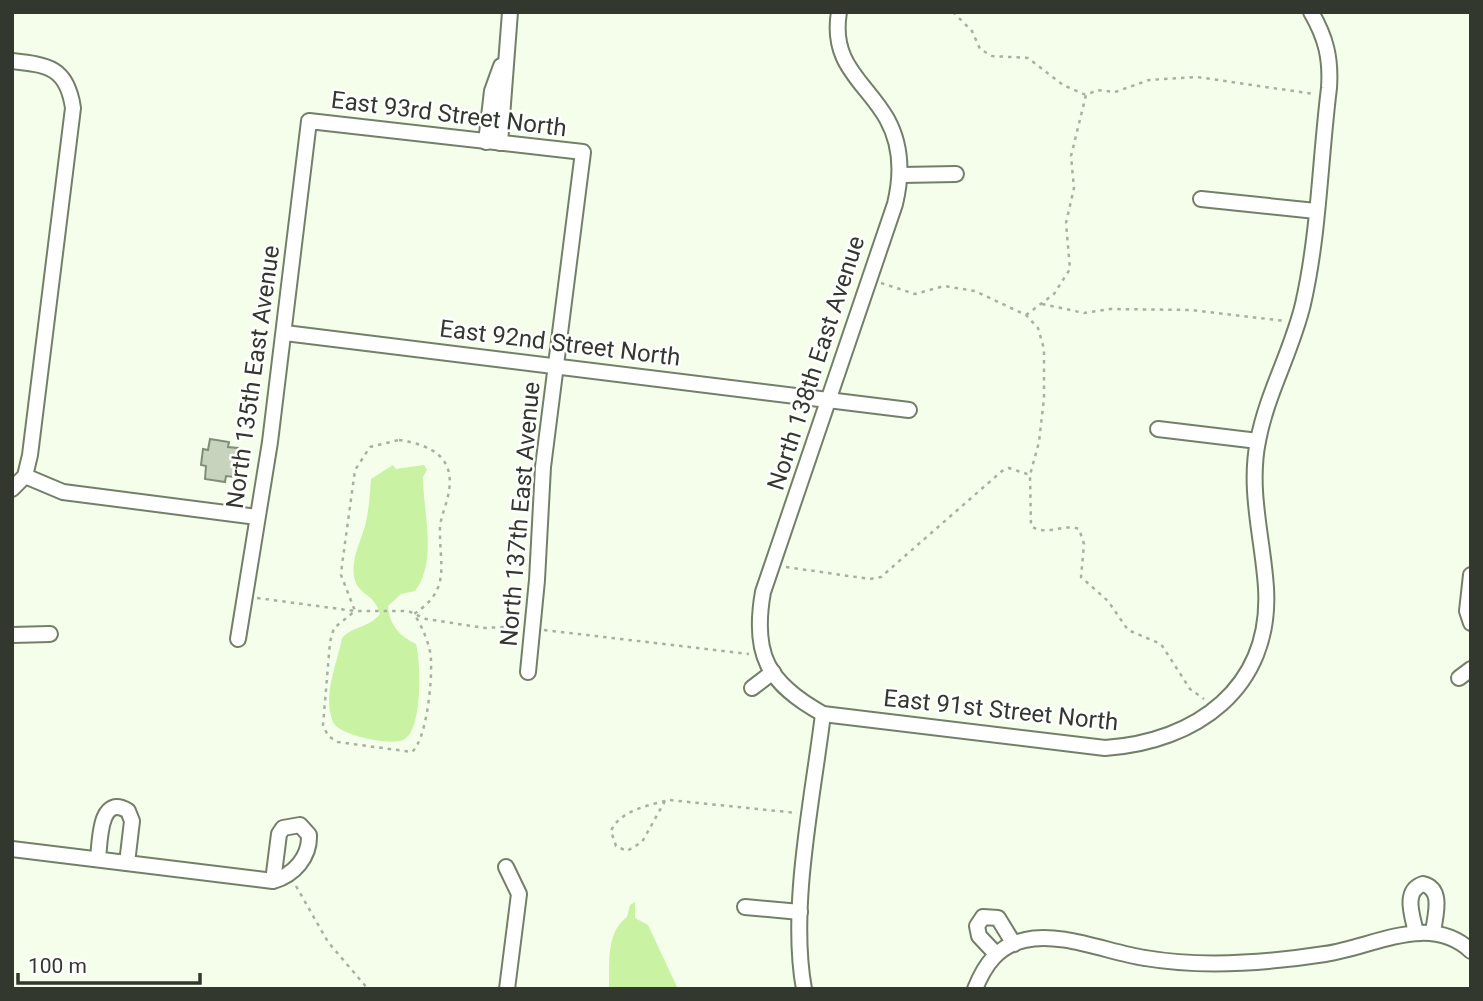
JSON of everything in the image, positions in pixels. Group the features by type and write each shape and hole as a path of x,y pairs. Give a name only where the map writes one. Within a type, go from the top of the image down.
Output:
{"street":[{"path":"493,142 492,90 504,59 510,12"},
{"path":"839,12 839,39 847,63 856,81 887,119 902,175 956,174"},
{"path":"1215,711 1246,673 1264,624 1266,591 1255,492 1258,441 1277,377 1298,323 1310,269 1331,62 1325,36 1311,12"},
{"path":"12,61 45,66 63,76 71,92 73,107 25,476 12,489"},
{"name":"East 93rd Street North","path":"309,121 583,152"},
{"name":"North 135th East Avenue","path":"238,639 285,333 309,121"},
{"name":"North 137th East Avenue","path":"528,672 543,467 583,152"},
{"name":"North 138th East Avenue","path":"823,714 793,698 773,672 763,656 758,621 772,565 830,398 902,175"},
{"path":"1201,199 1315,211"},
{"name":"East 92nd Street North","path":"285,333 830,398 909,410"},
{"path":"1158,429 1258,441"},
{"path":"25,476 63,492 257,517"},
{"path":"1471,575 1467,611 1471,623"},
{"path":"12,635 50,634"},
{"path":"752,688 773,672"},
{"name":"East 91st Street North","path":"823,714 1105,748 1140,745 1173,736 1215,711"},
{"path":"804,989 800,965 800,912 823,714"},
{"path":"98,859 104,816 108,810 118,806 128,811 132,819 127,863"},
{"path":"12,849 273,881 289,874 306,856 309,835 299,825 283,828 279,834 273,881"},
{"path":"506,867 519,894 507,989"},
{"path":"1416,933 1410,896 1415,887 1423,884 1436,894 1433,932"},
{"path":"745,907 800,912"},
{"path":"975,989 985,964 1005,949 1048,937 1147,959 1246,962 1346,951 1416,933 1433,932 1457,938 1471,951"}],"path":[{"path":"954,12 972,31 980,48 992,56 1028,58 1063,85 1086,95 1097,90 1115,92 1149,80 1197,77 1328,96"},
{"path":"1026,315 1042,304 1065,281 1070,268 1066,223 1074,188 1071,156 1086,95"},
{"path":"868,278 915,294 944,286 962,287 1026,315 1038,328 1044,349 1042,420 1028,474 1031,526 1044,531 1066,527 1079,530 1084,544 1081,577 1108,601 1128,629 1161,644 1190,689 1215,711"},
{"path":"1042,304 1084,313 1110,309 1191,310 1298,323"},
{"path":"355,611 341,575 355,470 370,447 399,440 432,448 440,455 450,480 440,528 443,555 440,585 429,604 414,614"},
{"path":"772,565 810,572 881,578 1000,473 1009,468 1028,474"},
{"path":"243,596 355,611 390,610 485,628 533,627 763,656"},
{"path":"355,611 334,628 330,642 323,725 328,736 338,742 412,752 423,736 432,661 414,614"},
{"path":"665,801 642,842 627,851 616,846 611,831 621,818 665,801 711,802 811,815"},
{"path":"289,874 328,943 368,989"}],"shaded area":[{"path":"393,465 396,469 424,465 427,470 423,477 428,551 422,579 415,591 401,594 388,606 396,629 416,644 419,695 410,734 403,740 387,742 354,735 337,727 333,722 329,701 342,638 380,614 375,603 357,585 354,565 366,522 371,479"},
{"path":"635,902 635,918 648,925 678,989 609,989 612,941 620,924 627,917 630,905"}],"building":[{"path":"210,439 229,442 228,447 238,448 234,477 226,476 225,482 205,479 206,466 201,465 203,449 208,450"}]}
